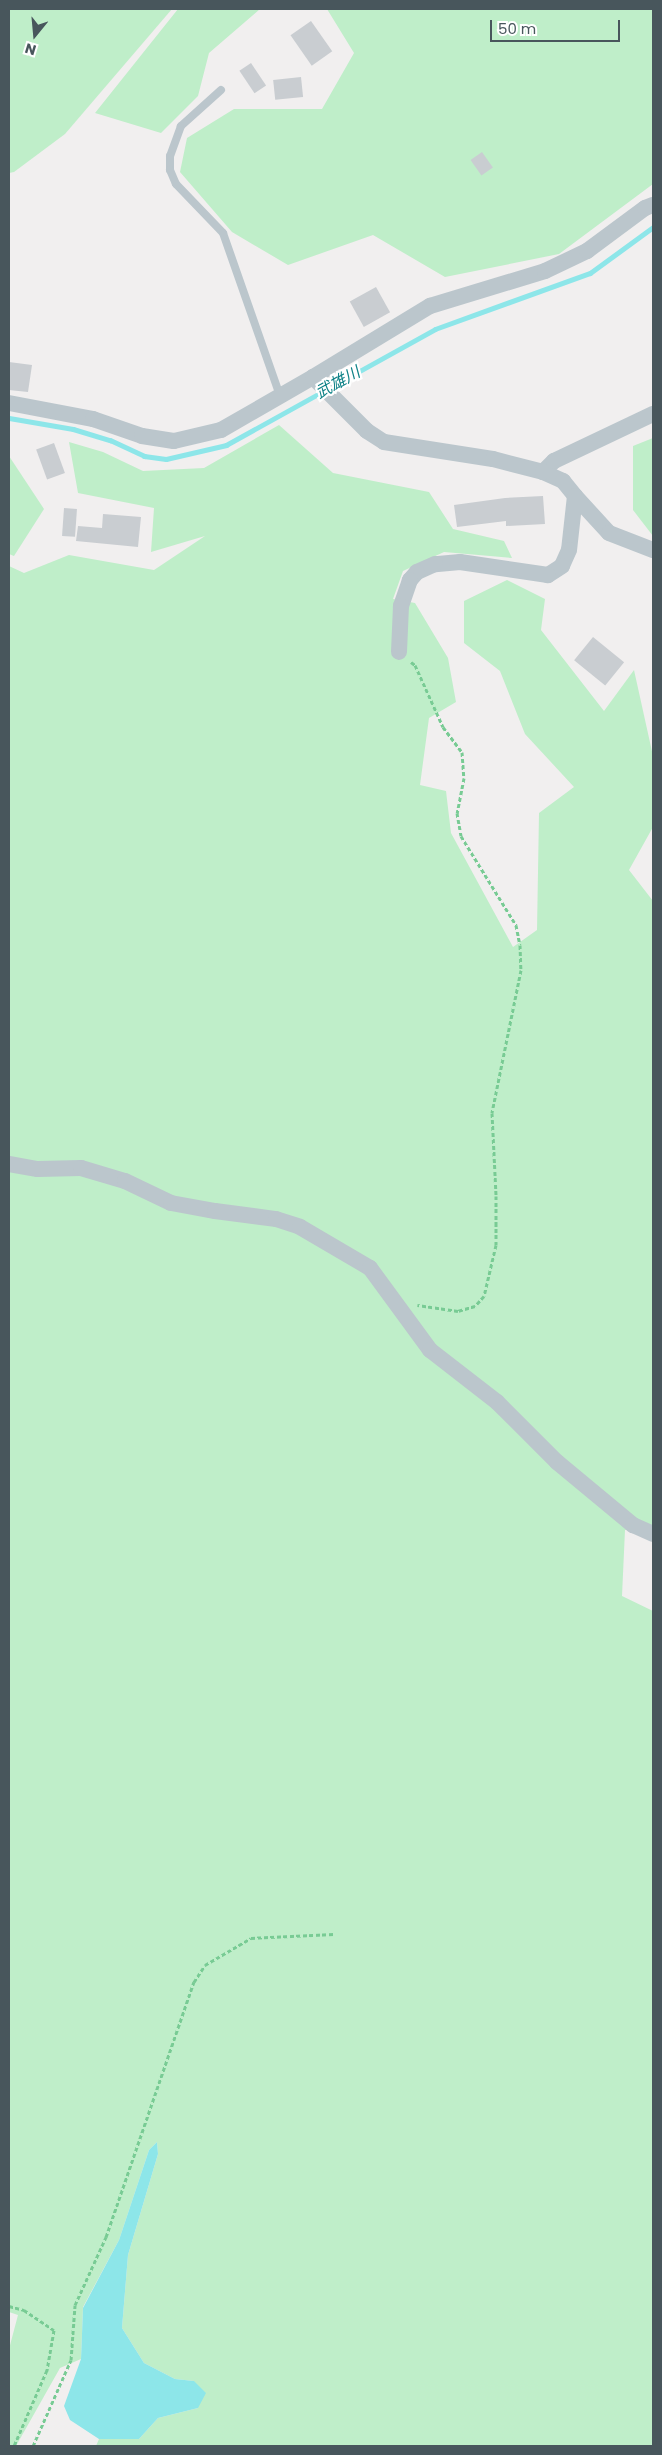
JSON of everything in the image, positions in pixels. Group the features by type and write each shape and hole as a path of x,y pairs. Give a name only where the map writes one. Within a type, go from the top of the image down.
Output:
{"street":[{"path":"9,403 93,419 142,436 174,441 221,430 430,306 545,271 587,251 653,204"},
{"path":"313,377 367,431 384,442 493,459 543,472 563,481 608,533 653,550"},
{"path":"543,472 554,461 653,414"},
{"path":"399,652 401,606 410,580 418,572 435,564 460,562 548,575 562,566 569,550 575,496"},
{"path":"9,1164 38,1169 81,1168 124,1181 172,1203 215,1212 276,1219 300,1227 370,1268 430,1350 496,1402 557,1462 633,1525 653,1534"}],"lane":[{"path":"221,90 181,126 170,156 170,170 176,184 223,233 280,396"}],"path":[{"path":"393,1297 412,1304 458,1311 475,1306 484,1296 496,1245 492,1113 521,970 520,945 516,925 462,836 457,813 464,778 462,752 443,726 415,666 399,652"},
{"path":"33,2446 71,2360 75,2305 106,2237 194,1982 206,1965 250,1938 334,1934"},
{"path":"9,2306 24,2310 54,2330 47,2370 14,2446"}],"green space":[{"path":"9,9 172,9 65,134 14,172 9,173"},
{"path":"178,9 260,9 209,53 198,96 161,133 95,113"},
{"path":"327,9 653,9 653,184 559,254 445,277 373,235 288,265 232,232 180,172 187,138 234,109 322,109 354,53"},
{"path":"279,425 333,473 429,492 453,529 504,541 512,558 444,552 403,571 393,599 415,603 448,658 456,702 429,718 420,785 446,791 451,833 513,947 537,930 539,813 574,787 525,734 500,671 464,643 464,601 507,580 545,599 541,630 604,711 634,670 653,756 653,827 629,870 653,901 653,1531 625,1530 622,1596 653,1611 653,2446 96,2446 99,2439 139,2439 158,2418 198,2408 194,2381 175,2379 144,2363 122,2328 128,2255 158,2154 157,2142 149,2150 119,2240 83,2307 81,2359 60,2368 16,2446 9,2446 9,2349 18,2315 9,2312 9,566 24,573 69,555 154,570 205,536 151,552 154,508 78,493 69,442 103,452 143,471 204,468"},
{"path":"653,438 653,536 633,510 633,446"},
{"path":"9,456 44,509 14,556 9,554"}],"water":[{"path":"157,2142 158,2154 128,2255 122,2328 144,2363 175,2379 194,2381 206,2393 198,2408 158,2418 139,2439 99,2439 70,2420 64,2406 81,2359 83,2308 119,2240 149,2150"}],"building":[{"path":"311,21 332,51 312,66 291,35"},
{"path":"251,63 266,85 254,93 239,71"},
{"path":"301,77 303,97 275,100 273,80"},
{"path":"482,152 493,168 481,176 471,160"},
{"path":"376,287 390,312 364,327 350,302"},
{"path":"9,362 32,365 28,392 9,390"},
{"path":"54,443 65,473 47,480 36,449"},
{"path":"543,496 545,524 506,526 506,521 457,527 454,505 505,498"},
{"path":"64,508 77,509 75,537 62,536"},
{"path":"103,514 141,517 138,547 76,541 78,526 102,528"},
{"path":"593,637 624,662 605,685 574,660"}],"waterway":[{"name":"武雄川","path":"9,418 73,429 110,440 144,456 166,459 226,445 435,329 590,273 653,227"}]}
